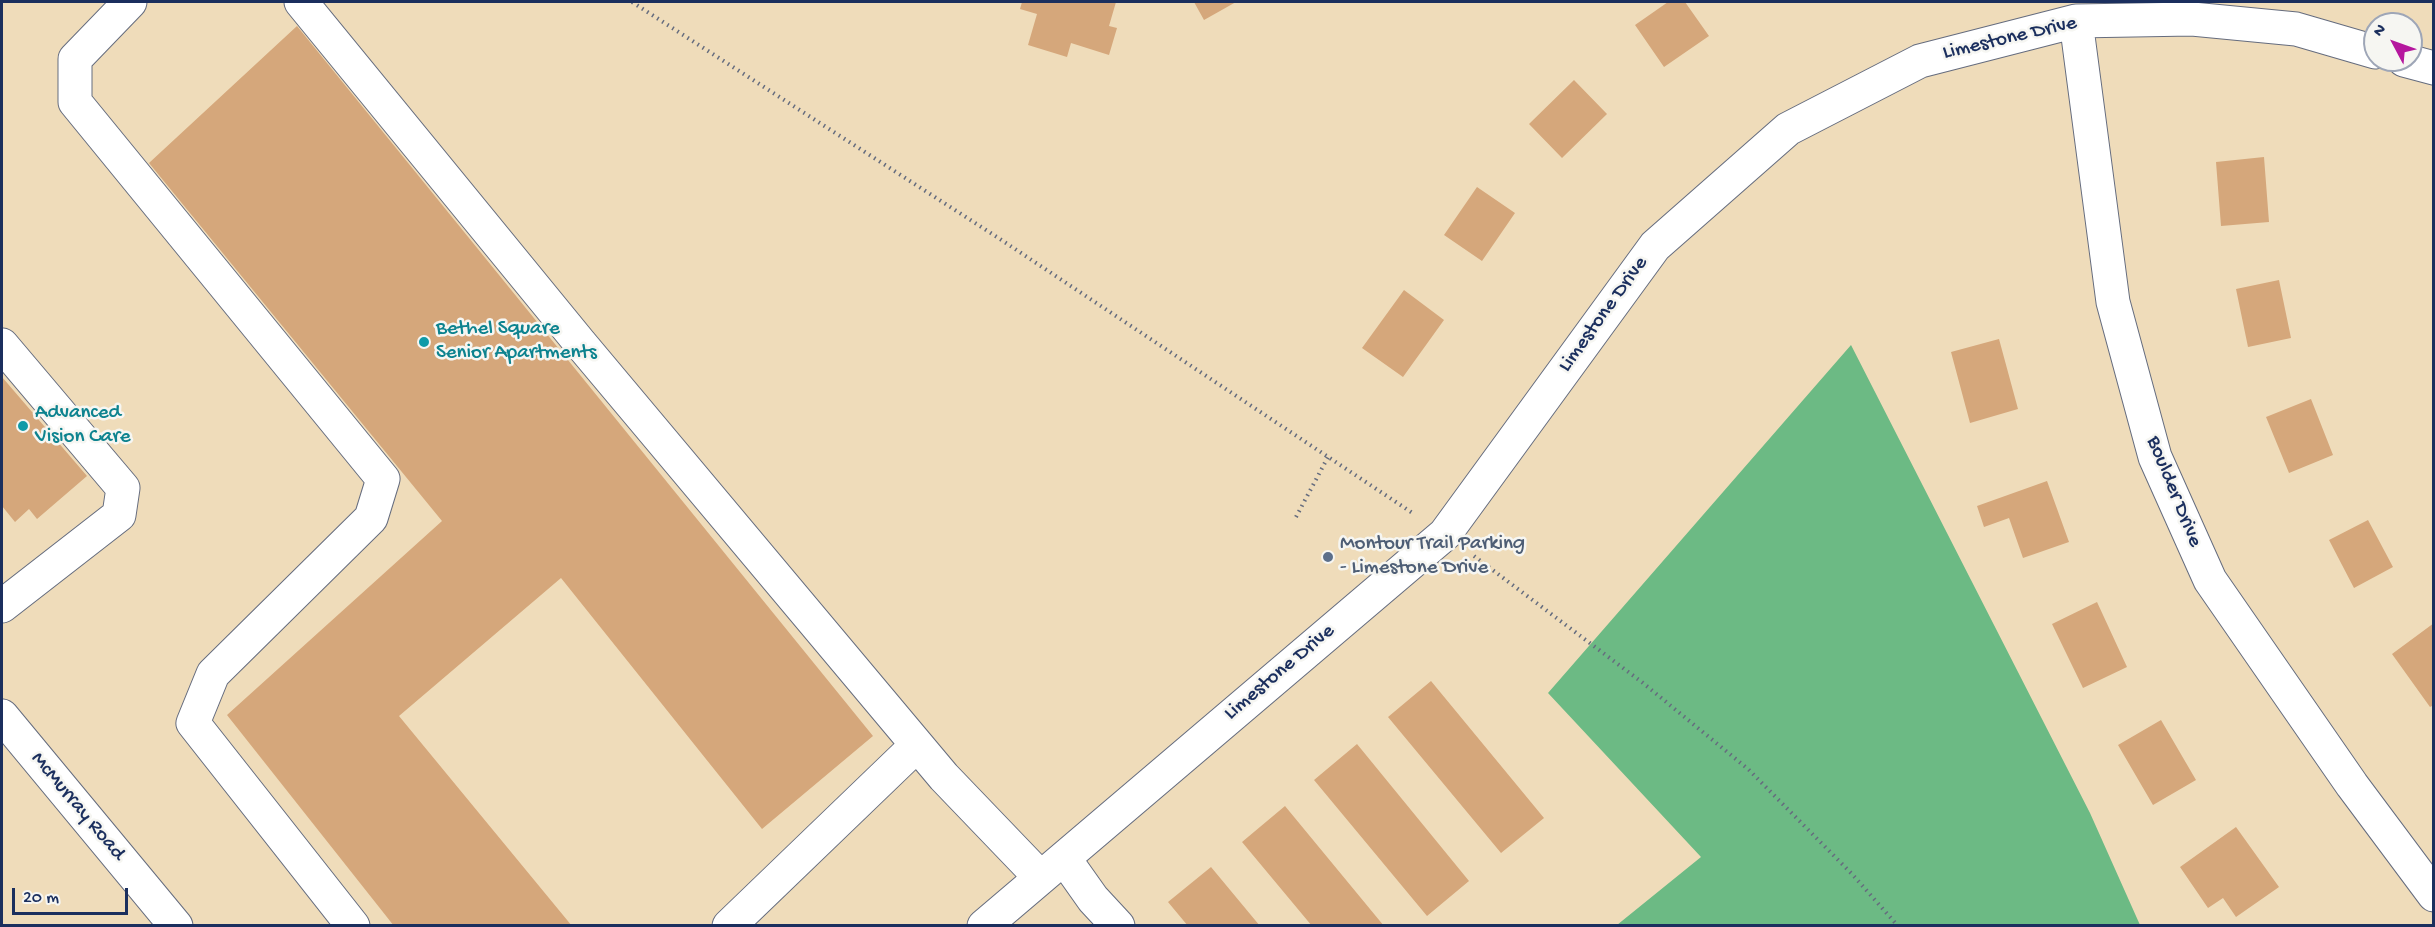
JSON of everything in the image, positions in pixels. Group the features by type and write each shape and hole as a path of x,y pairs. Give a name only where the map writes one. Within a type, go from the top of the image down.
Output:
{"street":[{"path":"130,2 75,59 75,102 383,479 371,518 213,674 193,723 353,926"},
{"path":"301,2 580,344 917,745 1052,867 1093,899 1118,926"},
{"name":"Limestone Drive","path":"984,926 1444,534 1655,246 1788,129 1920,61 2076,21 2192,19 2296,29 2363,49"},
{"name":"Boulder Drive","path":"2076,21 2113,302 2155,457 2210,580 2352,785 2433,895"},
{"path":"2,345 123,488 119,515 2,606"},
{"name":"McMurray Road","path":"2,716 176,926"},
{"path":"729,926 917,745"}],"path":[{"path":"632,2 1000,239 1444,534 1643,683 1748,769 1852,874 1898,926"},
{"path":"1296,517 1328,457"}],"green space":[{"path":"1851,345 2090,813 2140,925 1617,925 1701,857 1548,693"}],"building":[{"path":"1022,2 1116,2 1109,26 1117,28 1109,55 1071,43 1067,57 1028,45 1037,14 1020,9"},
{"path":"1194,2 1236,2 1204,20"},
{"path":"1668,2 1685,2 1709,36 1664,67 1635,25"},
{"name":"Bethel Square Senior Apartments","path":"297,26 873,736 762,829 561,578 399,716 572,926 394,926 227,715 442,521 149,163"},
{"path":"1574,80 1607,114 1562,158 1529,124"},
{"path":"2264,157 2269,222 2221,226 2216,162"},
{"path":"1477,187 1515,213 1482,261 1444,235"},
{"path":"2279,280 2291,338 2248,347 2236,289"},
{"path":"1404,290 1444,320 1403,377 1362,348"},
{"path":"1999,339 2018,409 1970,423 1951,352"},
{"name":"Advanced Vision Care","path":"2,377 87,476 37,519 29,509 15,522 2,506"},
{"path":"2311,399 2333,455 2289,473 2266,417"},
{"path":"2047,481 2069,542 2023,558 2009,518 1984,527 1977,506"},
{"path":"2368,520 2393,567 2354,588 2329,540"},
{"path":"2097,602 2127,667 2083,688 2052,624"},
{"path":"2434,623 2434,705 2430,707 2392,654"},
{"path":"1431,681 1544,818 1501,853 1388,717"},
{"path":"2161,720 2196,780 2153,805 2118,745"},
{"path":"1357,744 1469,881 1427,916 1314,780"},
{"path":"1285,806 1384,926 1312,926 1242,842"},
{"path":"2236,827 2279,887 2236,917 2223,898 2208,908 2180,867"},
{"path":"1211,867 1260,926 1188,926 1168,902"}],"place":[{"name":"Bethel Square Senior Apartments","path":"424,342"},
{"name":"Advanced Vision Care","path":"23,426"},
{"name":"Montour Trail Parking - Limestone Drive","path":"1328,557"}]}
